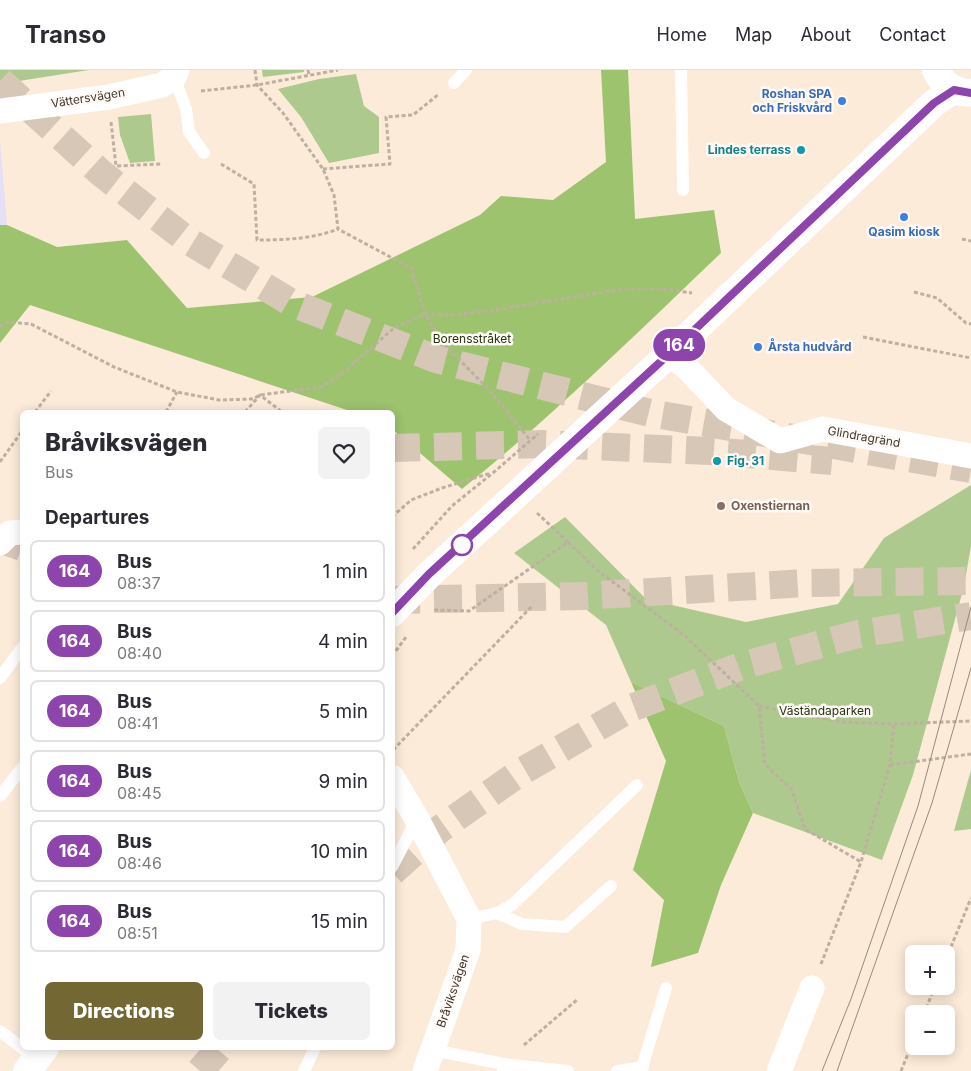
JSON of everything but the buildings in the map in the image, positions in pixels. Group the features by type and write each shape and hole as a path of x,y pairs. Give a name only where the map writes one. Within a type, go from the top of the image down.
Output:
{"street":[{"path":"936,70 946,85 962,92"},
{"name":"Vättersvägen","path":"0,111 109,97 162,86 175,74"},
{"path":"395,610 429,574 669,354 934,103 962,92"},
{"name":"Glindragränd","path":"669,354 686,367 726,410 780,441 823,429 971,456"},
{"path":"0,543 10,533 20,532"},
{"name":"Bråviksvägen","path":"395,782 417,819 469,919 468,950 429,1060"},
{"path":"779,1071 812,988"}],"lane":[{"path":"454,83 466,70"},
{"path":"681,70 683,190"},
{"path":"175,74 186,109 189,132 204,153"},
{"path":"0,678 20,651"},
{"path":"0,796 20,771"},
{"path":"469,919 497,914 513,904 637,785"},
{"path":"395,861 417,819"},
{"path":"497,914 522,924 565,927 611,886"},
{"path":"617,1071 642,1069 666,988"},
{"path":"0,1031 20,1047"},
{"path":"24,1050 36,1059"},
{"path":"304,1071 314,1050"},
{"path":"429,1060 568,1071"}],"path":[{"path":"255,70 257,84 283,113 323,169 334,195 338,228"},
{"path":"308,70 309,75"},
{"path":"175,74 202,91 338,70"},
{"path":"323,169 390,164 386,117 413,115 454,83"},
{"path":"109,97 116,166 160,164"},
{"path":"204,153 254,184 257,240 300,238 325,234 338,228"},
{"path":"338,228 412,268 425,314 444,344 492,393 530,440"},
{"path":"962,239 971,241"},
{"path":"0,327 8,322 31,324 114,367 177,392 219,400 253,399 260,396 321,387 346,370 394,328 425,314 454,314 502,309 622,289 664,289 701,295"},
{"path":"914,292 938,298 966,323 971,324"},
{"path":"862,337 971,358"},
{"path":"36,410 51,390"},
{"path":"167,410 177,392"},
{"path":"247,410 260,396"},
{"path":"260,396 279,410"},
{"path":"0,462 20,433"},
{"path":"395,514 412,500 442,488 494,472"},
{"path":"535,511 597,570 685,636 759,706 842,722 894,724 971,721"},
{"path":"429,610 469,612 568,542"},
{"path":"395,748 533,605"},
{"path":"759,706 765,764 792,790 805,829 861,862"},
{"path":"812,988 861,862 890,765 894,724"},
{"path":"890,765 971,754"},
{"path":"952,945 971,898"},
{"path":"503,1067 578,999"},
{"path":"901,1071 908,1055"}],"shaded area":[{"path":"0,140 7,225 0,225"}],"green space":[{"path":"0,70 89,70 0,84"},
{"path":"262,70 304,70 304,72 263,77"},
{"name":"Borensstråket","path":"601,70 628,70 635,219 714,210 721,253 562,404 462,489 395,432 395,410 347,410 30,305 0,343 0,225 7,225 57,247 127,240 187,308 312,297 480,215 501,196 553,200 606,162"},
{"path":"356,74 364,106 379,117 379,153 329,163 301,117 278,89 319,79"},
{"path":"151,114 155,161 130,163 120,135 118,117"},
{"name":"Väständaparken","path":"971,485 971,546 964,586 913,775 882,860 753,813 739,782 724,726 631,682 606,625 514,553 565,517 646,599 746,622 838,604 884,538"},
{"path":"631,682 724,726 739,782 753,813 721,885 698,953 651,967 664,900 633,870 666,761"},
{"path":"971,770 971,829 954,831"}],"tunnel":[{"path":"0,81 101,173 187,240 292,303 436,359 650,413 971,469"},
{"path":"395,448 543,444 710,451 832,461"},
{"path":"0,539 20,546"},
{"path":"395,600 582,596 807,583 971,581"},
{"path":"395,869 440,829 519,773 631,708 741,666 858,634 971,616"},
{"path":"200,1071 218,1050"}],"tram line":[{"path":"822,1071 851,999 918,806 971,607"},
{"path":"837,1071 932,803 971,668"}],"bus line":[{"name":"164","path":"395,610 429,574 669,354 934,103 954,90 971,93"}],"place":[{"name":"Roshan SPA och Friskvård","path":"842,101"},
{"name":"Lindes terrass","path":"801,150"},
{"name":"Qasim kiosk","path":"904,217"},
{"name":"Årsta hudvård","path":"758,347"},
{"name":"Fig. 31","path":"717,461"},
{"name":"Oxenstiernan","path":"721,506"}]}
